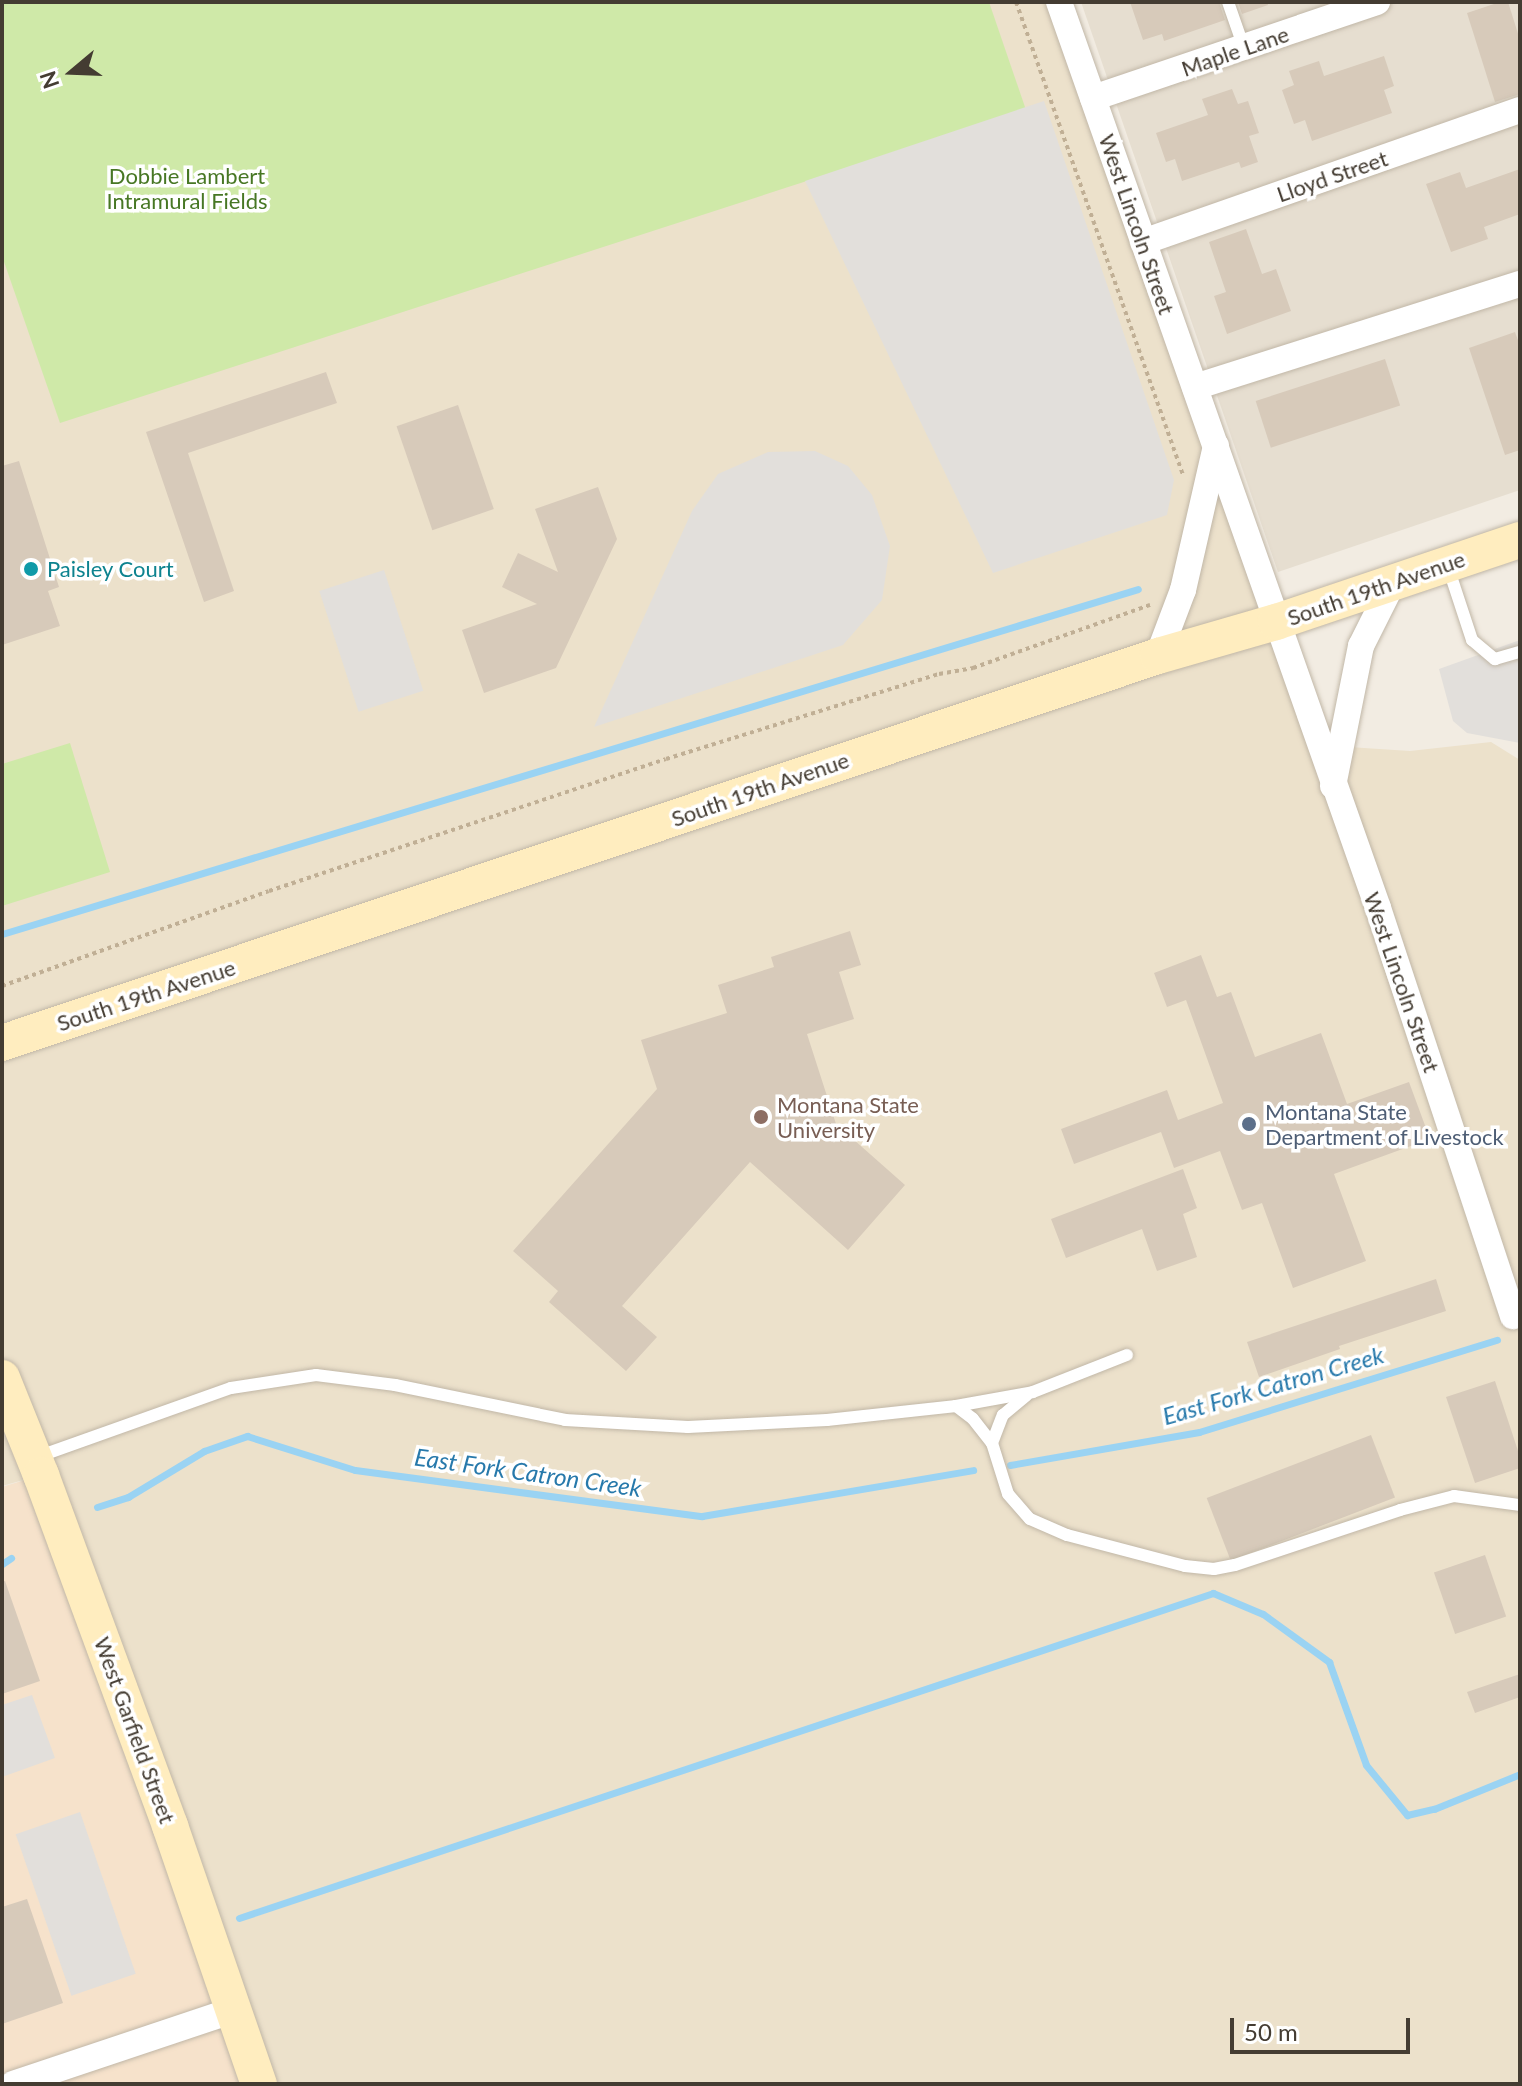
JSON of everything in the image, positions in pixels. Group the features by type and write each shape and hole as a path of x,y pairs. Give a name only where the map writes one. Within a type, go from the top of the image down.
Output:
{"main road":[{"name":"South 19th Avenue","path":"2,1043 1158,656 1276,622 1520,540"},
{"name":"West Garfield Street","path":"2,1378 34,1458 259,2084"}],"street":[{"name":"West Lincoln Street","path":"1059,2 1378,908 1513,1316"},
{"name":"Maple Lane","path":"1093,98 1377,2"},
{"name":"Lloyd Street","path":"1143,242 1520,110"},
{"path":"1195,387 1520,284"},
{"path":"1158,656 1183,590 1216,446"},
{"path":"1333,786 1361,646 1393,582"},
{"path":"13,2084 234,2010"}],"lane":[{"path":"1228,2 1244,48"},
{"path":"1447,564 1472,640 1495,659 1520,652"},
{"path":"34,1458 231,1388 316,1375 395,1385 565,1420 627,1426 754,1425 956,1406 1033,1392 1127,1355"},
{"path":"992,1443 1003,1415 1033,1392"},
{"path":"956,1406 973,1419 992,1443 1008,1494 1030,1519 1067,1535 1185,1566 1214,1569 1235,1565 1400,1510 1454,1496 1520,1505"}],"path":[{"path":"1016,2 1183,477"},
{"path":"2,986 634,770 939,674 973,668 1144,609 1153,602"}],"shaded area":[{"name":"Montana State University","path":"2,2 1059,2 1318,745 1410,751 1491,742 1520,760 1520,2084 262,2084 41,1475 2,1486"},
{"path":"1081,2 1520,2 1520,490 1278,572"},
{"path":"1044,101 1174,480 1167,515 993,573 805,181"},
{"path":"815,451 848,466 872,495 890,546 882,600 843,645 594,727 692,511 718,474 768,452"},
{"path":"384,570 423,691 359,712 319,591"},
{"path":"1520,640 1520,743 1467,733 1453,721 1439,669"},
{"path":"41,1475 252,2084 2,2084 2,1487"},
{"path":"32,1695 55,1758 2,1777 2,1705"},
{"path":"80,1812 136,1974 71,1996 16,1834"}],"green space":[{"name":"Dobbie Lambert Intramural Fields","path":"2,2 989,2 1026,110 60,423 2,256"},
{"path":"70,743 110,872 2,906 2,764"}],"building":[{"path":"1130,2 1219,2 1225,20 1164,41 1162,34 1143,40"},
{"path":"1238,2 1267,2 1268,5 1242,14"},
{"path":"1508,2 1520,40 1520,94 1495,102 1467,13"},
{"path":"1384,56 1394,86 1384,90 1392,113 1312,141 1305,120 1294,124 1282,90 1294,85 1289,71 1319,61 1324,76"},
{"path":"1232,89 1238,104 1248,101 1259,133 1249,136 1258,162 1241,168 1239,162 1182,181 1175,159 1166,162 1156,133 1208,115 1202,99"},
{"path":"1520,169 1520,214 1484,227 1488,239 1451,252 1426,184 1460,172 1466,188"},
{"path":"1246,229 1262,274 1276,269 1291,311 1227,334 1214,296 1226,292 1209,242"},
{"path":"1515,332 1520,346 1520,450 1505,455 1469,348"},
{"path":"1385,359 1400,406 1271,448 1256,401"},
{"path":"326,372 337,403 188,453 234,591 204,602 146,432"},
{"path":"458,405 494,509 432,530 397,426"},
{"name":"Paisley Court","path":"19,461 59,587 48,591 60,626 2,645 2,466"},
{"path":"598,487 617,539 556,668 484,693 462,630 537,604 502,587 518,553 558,572 535,509"},
{"path":"850,931 861,965 839,972 854,1019 807,1034 836,1124 905,1185 848,1250 750,1162 622,1306 657,1337 626,1371 549,1302 558,1291 513,1251 657,1089 641,1040 727,1013 718,985 774,967 771,957"},
{"name":"Montana State Department of Livestock","path":"1201,955 1217,997 1231,992 1255,1057 1321,1033 1347,1104 1409,1082 1430,1139 1334,1174 1366,1261 1293,1288 1262,1203 1242,1210 1220,1151 1174,1168 1161,1132 1074,1164 1061,1129 1167,1090 1178,1120 1223,1103 1186,1000 1167,1007 1154,973"},
{"path":"1183,1169 1197,1208 1183,1214 1197,1257 1157,1271 1142,1229 1066,1258 1051,1219"},
{"path":"1436,1279 1446,1311 1339,1346 1340,1349 1259,1377 1247,1342"},
{"path":"1495,1381 1520,1457 1520,1468 1475,1483 1446,1397"},
{"path":"1371,1435 1395,1498 1231,1561 1207,1498"},
{"path":"1485,1555 1506,1616 1455,1634 1434,1573"},
{"path":"5,1581 40,1681 2,1694 2,1582"},
{"path":"1520,1674 1520,1697 1475,1713 1467,1692"},
{"path":"27,1899 63,2003 2,2024 2,1907"}],"waterway":[{"path":"2,934 1138,589"},
{"name":"East Fork Catron Creek","path":"1010,1465 1199,1432 1497,1340"},
{"name":"East Fork Catron Creek","path":"97,1507 128,1497 204,1451 247,1436 355,1470 702,1516 973,1470"},
{"name":"East Fork Catron Creek","path":"2,1564 11,1558"},
{"path":"239,1918 1213,1593 1263,1614 1329,1662 1366,1765 1407,1815 1434,1809 1520,1774"}],"place":[{"name":"Paisley Court","path":"31,569"},
{"name":"Montana State University","path":"761,1117"},
{"name":"Montana State Department of Livestock","path":"1249,1124"}]}
